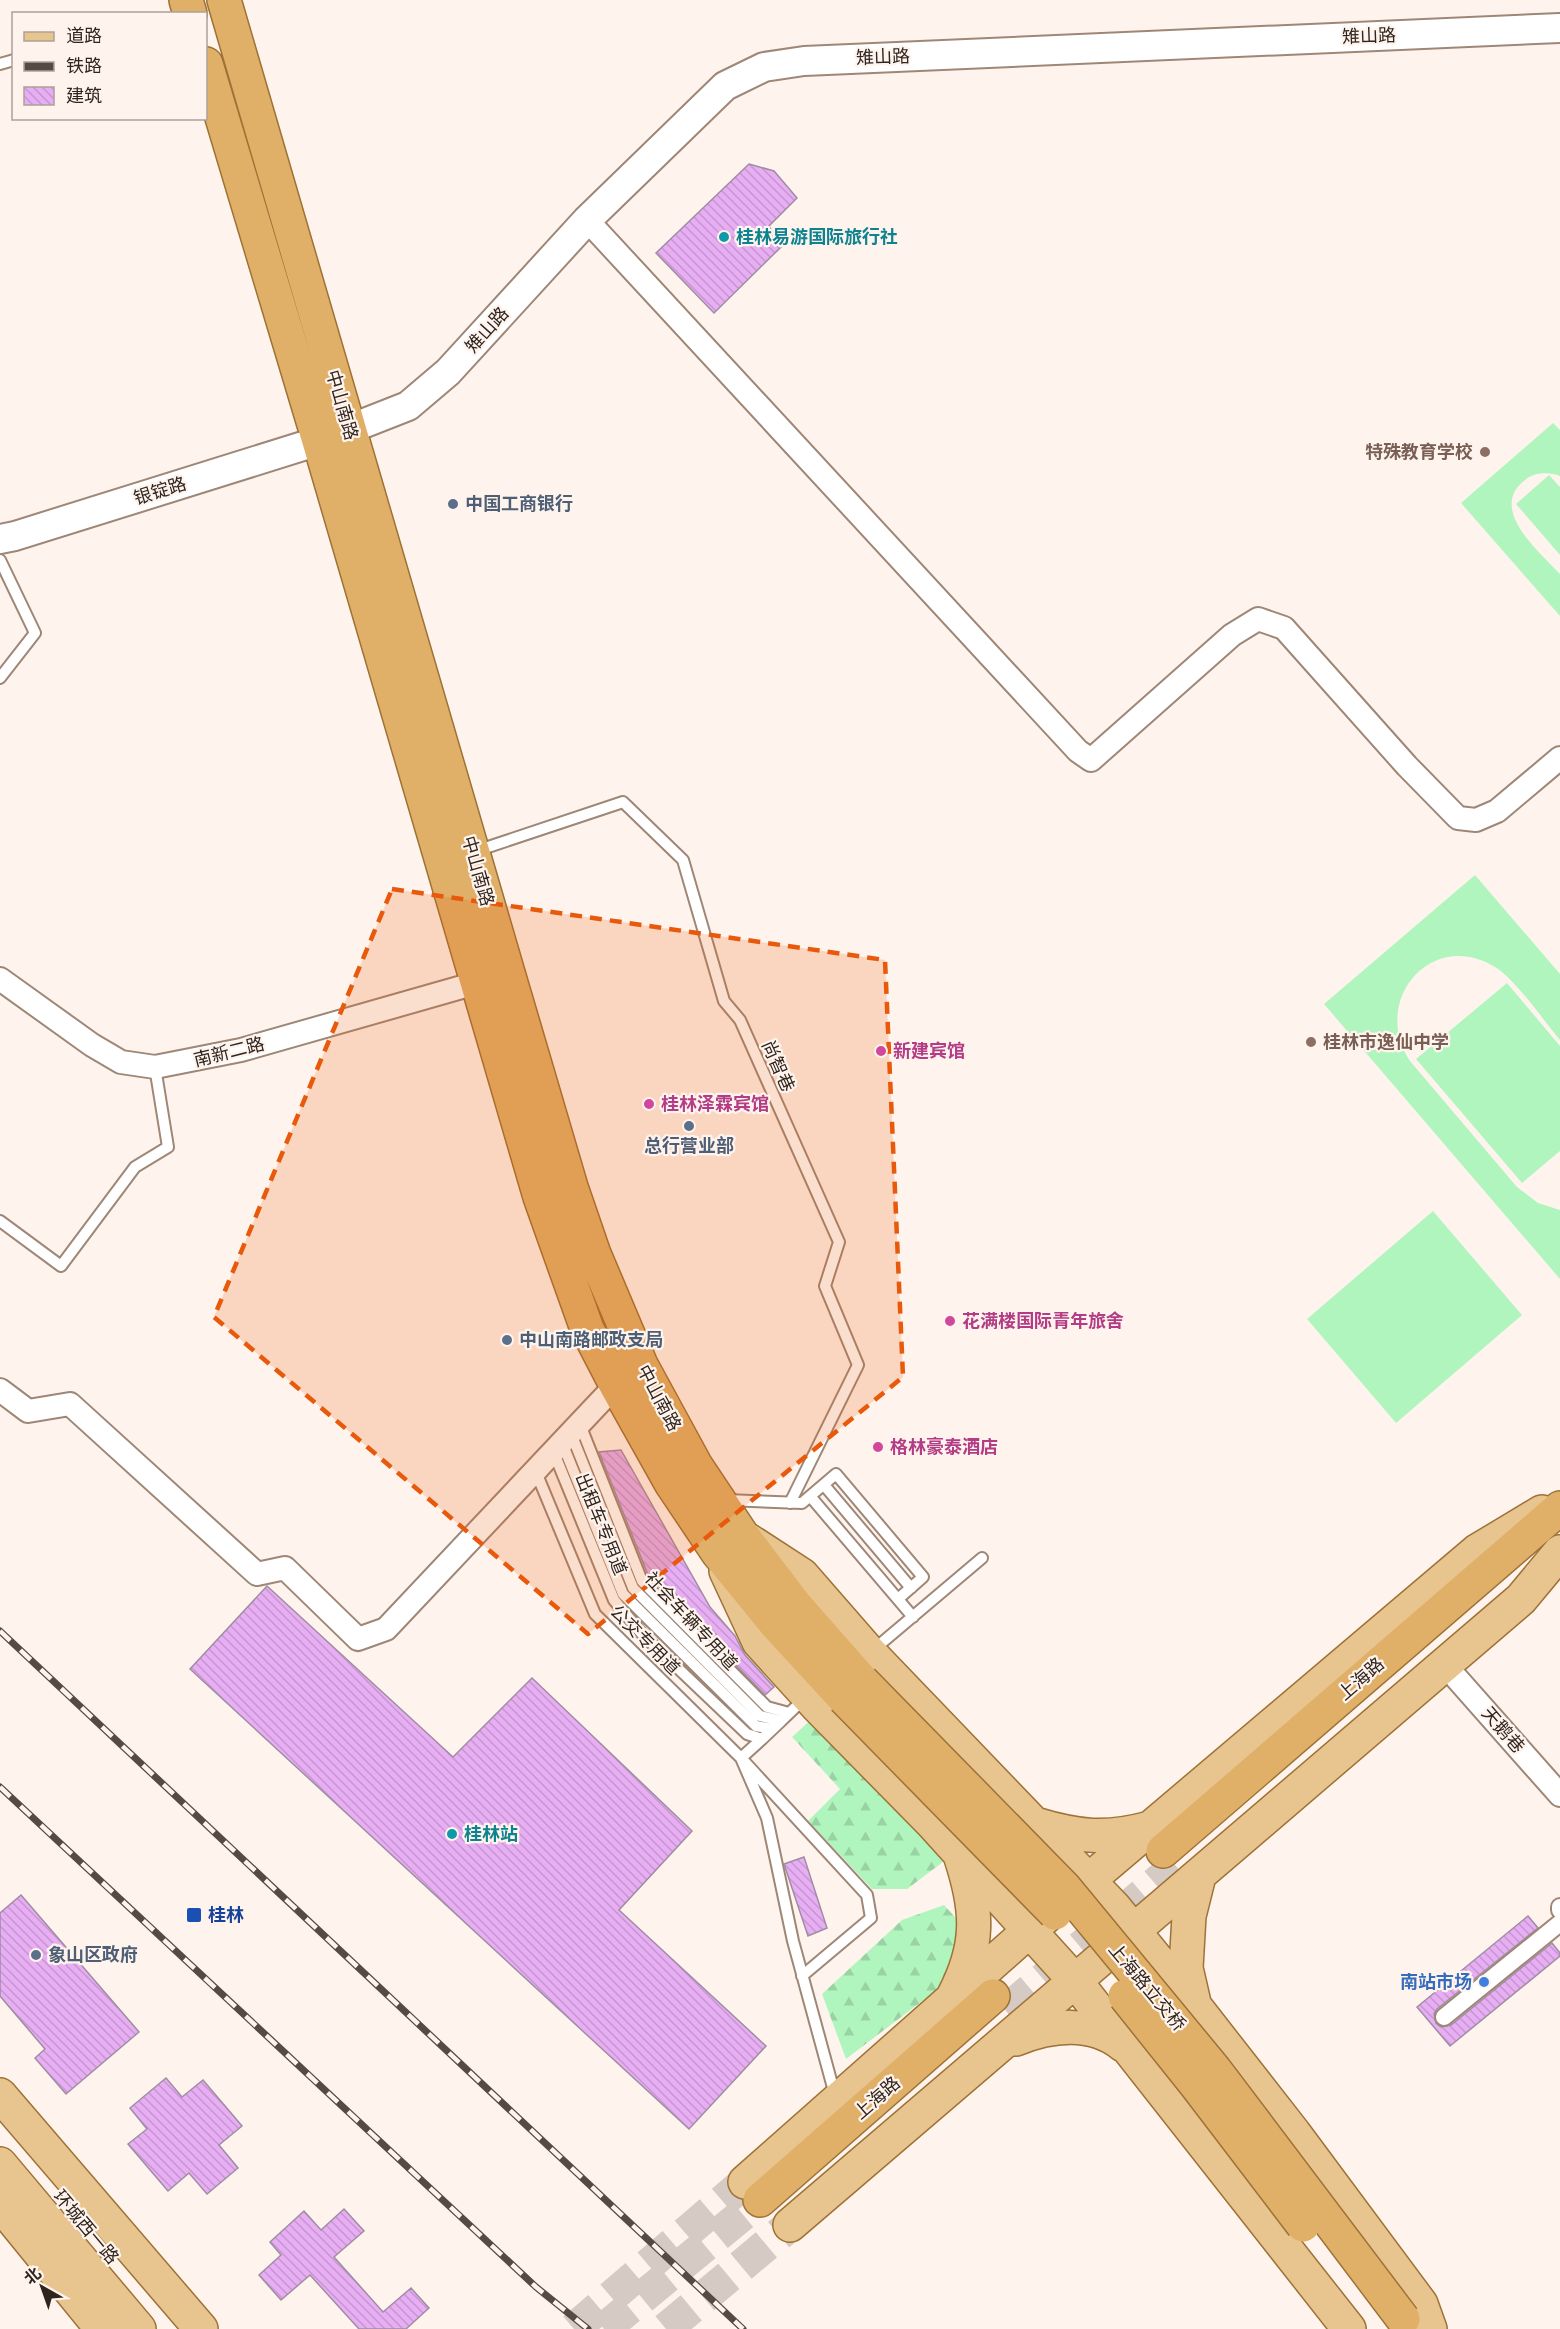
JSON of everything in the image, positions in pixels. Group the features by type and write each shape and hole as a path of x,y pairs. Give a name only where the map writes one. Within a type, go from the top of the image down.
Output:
{"highway":[{"name":"中山南路","path":"224,0 567,1176 594,1254 640,1365 717,1499 730,1544 775,1623 859,1677"},
{"name":"中山南路","path":"207,67 319,441 476,983 563,1266 587,1329 671,1483 730,1544"},
{"name":"上海路","path":"1172,1855 1560,1508"},
{"name":"上海路","path":"1172,1855 1560,1537"},
{"name":"上海路立交桥","path":"859,1677 1197,2086 1406,2326"},
{"name":"上海路","path":"767,2205 999,2003"}],"main road":[{"path":"767,2205 1006,2043 1135,1932 1172,1855 1477,1551 1560,1501"},
{"path":"730,1544 802,1575 859,1677 1035,1824 1090,1880 1135,1932 1294,2133 1421,2304 1406,2326"},
{"path":"730,1544 759,1642 793,1710 959,1853 1030,1930 1076,1982 1134,2054 1349,2329"},
{"path":"767,2205 837,2100 1090,1880 1172,1855 1445,1665 1521,1599 1560,1552"},
{"path":"1035,1824 1070,1835 1121,1836 1172,1855"},
{"path":"952,2000 963,1977 975,1925 971,1890 959,1853"},
{"path":"1172,1855 1189,1916 1186,1968 1194,2005"},
{"path":"1006,2043 1038,2031 1087,2028 1115,2039 1134,2054"},
{"path":"0,2095 201,2329"},
{"name":"环城西一路","path":"0,2126 172,2329"},
{"path":"0,2164 139,2329"},
{"path":"0,2204 102,2329"}],"street":[{"name":"雉山路","path":"319,441 408,406 448,372 587,220 725,86 764,67 804,61 1560,28"},
{"path":"587,220 1078,751 1092,760 1232,635 1258,619 1284,628 1407,766 1458,818 1476,820 1497,811 1560,758"},
{"name":"银锭路","path":"0,539 319,441"},
{"name":"南新二路","path":"0,979 92,1045 122,1062 155,1067 241,1050 476,983"},
{"path":"0,1390 28,1411 70,1404 257,1574 285,1568 358,1639 387,1629 618,1389"},
{"name":"天鹅巷","path":"1445,1665 1560,1795"},
{"path":"1444,2017 1560,1923"}],"lane":[{"path":"0,560 35,633 0,678"},
{"name":"尚智巷","path":"472,853 623,802 683,860 724,1001 740,1020 839,1242 825,1286 858,1365 790,1503"},
{"path":"0,1221 61,1266 135,1167 168,1147 155,1067"},
{"name":"公交专用道","path":"618,1389 583,1432 538,1477 596,1614 741,1758 767,1818 802,1976"},
{"name":"社会车辆专用道","path":"583,1432 642,1581 767,1707 793,1710"},
{"name":"社会车辆专用道","path":"574,1441 633,1588 760,1716 793,1710"},
{"name":"出租车专用道","path":"561,1454 623,1594 756,1725 772,1729"},
{"name":"出租车专用道","path":"561,1454 614,1600 643,1635 747,1734 762,1739"},
{"path":"717,1499 802,1503 836,1474 923,1577 898,1599"},
{"path":"824,1485 911,1588"},
{"path":"810,1496 913,1617"},
{"path":"859,1677 913,1617 982,1558"},
{"path":"793,1710 741,1758 867,1894 871,1918 802,1976 837,2100"}],"highlighted area":[{"path":"392,889 885,960 903,1377 588,1634 214,1317"}],"green space":[{"path":"1553,423 1560,430 1560,476 1542,473 1529,477 1515,491 1512,504 1514,517 1521,530 1560,574 1560,616 1461,503"},
{"path":"1549,475 1560,487 1560,555 1516,504"},
{"path":"1475,875 1560,974 1560,1040 1520,990 1503,973 1472,957 1450,957 1430,964 1414,976 1403,994 1398,1015 1400,1038 1410,1061 1517,1187 1538,1203 1560,1210 1560,1279 1324,1004"},
{"path":"1507,983 1560,1046 1560,1151 1522,1183 1416,1059"},
{"path":"1433,1211 1522,1315 1396,1423 1307,1319"},
{"path":"816,1715 951,1856 907,1889 872,1889 808,1821 840,1789 792,1737"},
{"path":"944,1905 966,1929 955,1976 846,2059 822,1994 902,1920"}],"building":[{"name":"桂林易游国际旅行社","path":"749,164 774,171 797,198 769,226 781,247 714,313 656,253"},
{"path":"621,1450 710,1607 735,1636 745,1655 774,1687 765,1695 648,1575 599,1452"},
{"name":"桂林站","path":"267,1586 453,1757 532,1678 692,1831 619,1910 766,2046 689,2129 190,1669"},
{"path":"804,1857 827,1928 808,1936 784,1864"},
{"name":"象山区政府","path":"21,1895 139,2032 66,2094 35,2058 45,2049 0,1996 0,1913"},
{"path":"1528,1916 1538,1928 1437,2009 1434,2014 1436,2023 1441,2027 1451,2025 1552,1943 1560,1956 1450,2046 1417,2007"},
{"path":"166,2078 182,2097 203,2080 242,2126 219,2145 238,2168 207,2194 189,2173 168,2191 128,2144 147,2129 130,2108"},
{"path":"344,2209 364,2231 334,2257 383,2312 411,2288 429,2308 406,2329 359,2329 310,2275 281,2300 259,2275 281,2255 270,2242 304,2211 321,2230"}],"tunnel":[{"path":"1006,2011 1176,1866"},
{"path":"574,2329 745,2182"},
{"path":"604,2329 760,2200"},
{"path":"666,2329 790,2225"}],"railway":[{"path":"0,1631 743,2329"},
{"path":"0,1787 536,2287 588,2329"}],"place":[{"name":"桂林易游国际旅行社","path":"724,237"},
{"name":"特殊教育学校","path":"1485,452"},
{"name":"中国工商银行","path":"453,504"},
{"name":"桂林市逸仙中学","path":"1311,1042"},
{"name":"新建宾馆","path":"881,1051"},
{"name":"桂林泽霖宾馆","path":"649,1104"},
{"name":"总行营业部","path":"689,1126"},
{"name":"花满楼国际青年旅舍","path":"950,1321"},
{"name":"中山南路邮政支局","path":"507,1340"},
{"name":"格林豪泰酒店","path":"878,1447"},
{"name":"桂林站","path":"452,1834"},
{"name":"桂林","path":"194,1915"},
{"name":"象山区政府","path":"36,1955"},
{"name":"南站市场","path":"1484,1982"}]}
